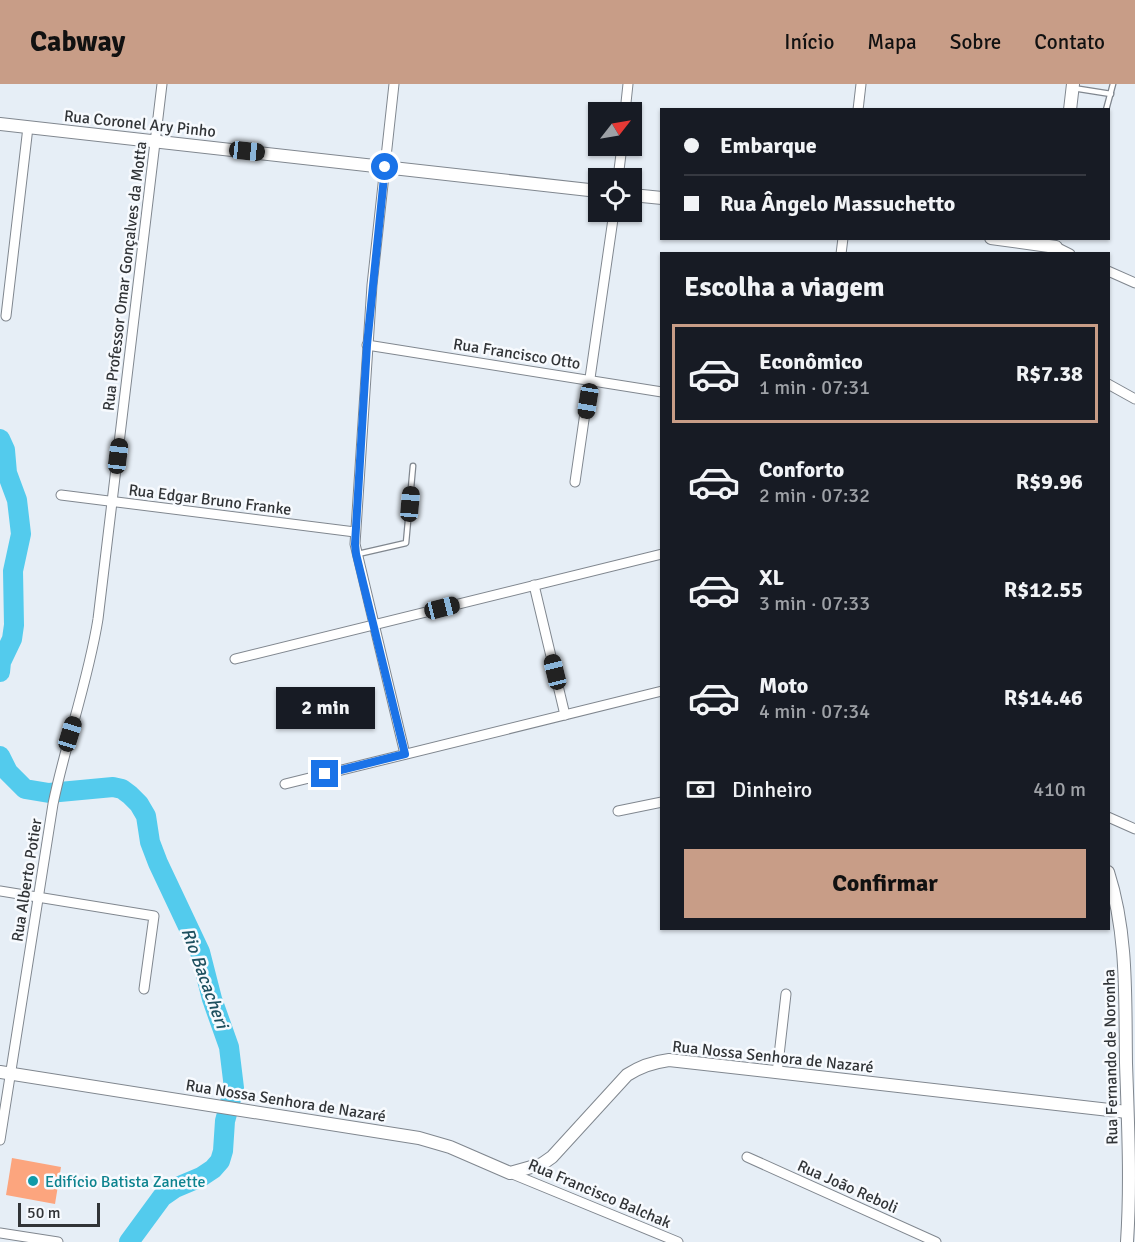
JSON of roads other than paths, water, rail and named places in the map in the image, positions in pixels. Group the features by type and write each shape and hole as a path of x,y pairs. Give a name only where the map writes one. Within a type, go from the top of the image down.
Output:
{"street":[{"name":"Rua Professor Omar Gonçalves da Motta","path":"56,789 96,635 162,84"},
{"path":"394,84 367,345 355,532 356,554 405,754"},
{"path":"626,102 628,84"},
{"path":"858,108 861,84"},
{"path":"1070,108 1073,86"},
{"name":"Rua Coronel Ary Pinho","path":"0,124 588,190"},
{"path":"6,316 28,127"},
{"path":"642,196 660,198"},
{"path":"575,482 613,222"},
{"path":"1007,240 1056,246"},
{"path":"1110,272 1135,283"},
{"name":"Rua Francisco Otto","path":"367,345 660,392"},
{"path":"1110,385 1135,399"},
{"name":"Rua Edgar Bruno Franke","path":"61,495 355,532"},
{"path":"235,658 660,554"},
{"path":"534,585 566,715"},
{"path":"285,784 660,692"},
{"name":"Rua Alberto Potier","path":"0,1140 5,1073 56,789"},
{"path":"618,812 660,802"},
{"path":"1110,818 1135,829"},
{"name":"Rua Fernando de Noronha","path":"1110,881 1122,935 1130,998 1127,1112 1132,1199 1127,1242"},
{"path":"0,891 154,916 144,989"},
{"path":"777,1073 786,994"},
{"name":"Rua Nossa Senhora de Nazaré","path":"5,1073 419,1138 450,1147 510,1173 534,1167 552,1156 627,1075 654,1061 683,1061 1127,1112"},
{"name":"Rua João Reboli","path":"747,1157 936,1242"},
{"name":"Rua Francisco Balchak","path":"510,1173 678,1242"},
{"path":"0,1233 58,1242"}],"lane":[{"path":"1107,108 1113,84"},
{"path":"1073,86 1111,94"},
{"path":"356,554 406,543 413,466"}],"waterway":[{"name":"Rio Bacacheri","path":"0,439 5,450 7,473 17,500 21,534 13,571 12,639 1,662 0,672"},
{"name":"Rio Bacacheri","path":"0,756 8,772 25,789 49,793 113,787 122,789 139,804 146,816 150,842 158,863 200,952 212,999 229,1047 234,1088 225,1121 220,1161 201,1177 175,1188 162,1197 129,1242"}],"place":[{"name":"Edifício Batista Zanette","path":"33,1181"}]}
